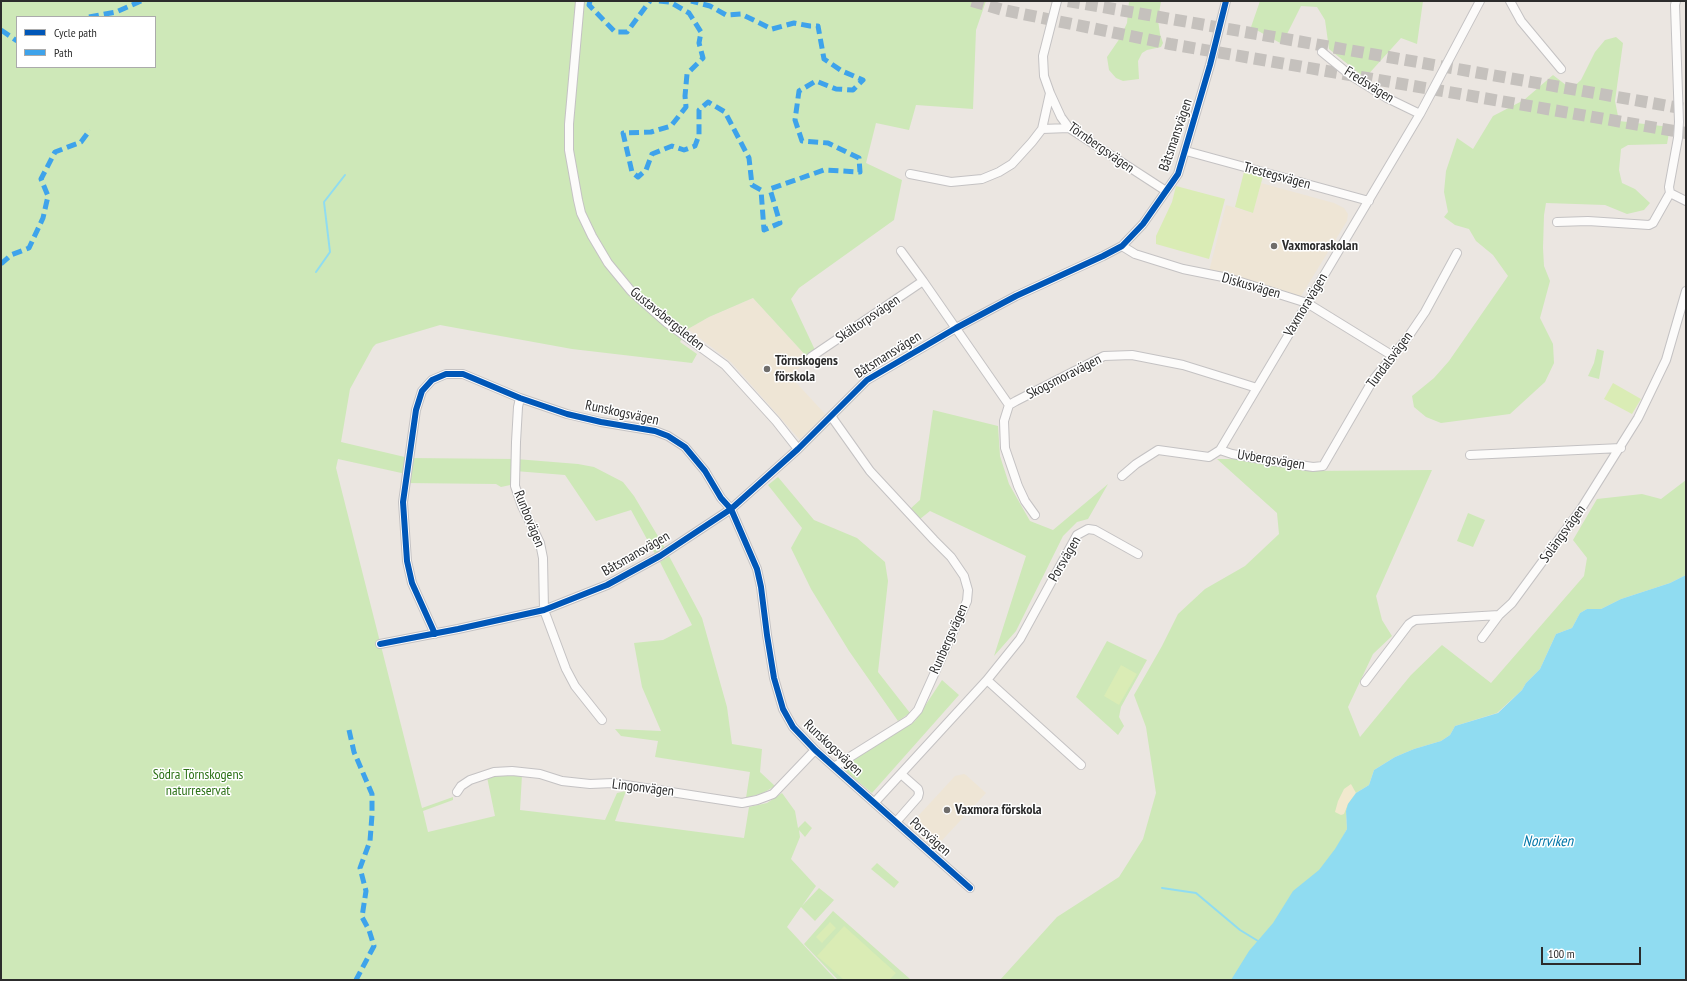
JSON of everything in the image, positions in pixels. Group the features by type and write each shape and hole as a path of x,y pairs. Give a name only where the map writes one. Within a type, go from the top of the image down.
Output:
{"street":[{"name":"Gustavsbergsleden","path":"580,1 569,124 569,150 578,200 587,226 608,263 631,291 667,323 725,365 776,421 798,449"},
{"name":"Törnbergsvägen","path":"1057,1 1043,56 1044,76 1061,117 1069,128 1166,191"},
{"name":"Båtsmansvägen","path":"380,644 435,634 544,610 607,585 660,556 731,509 798,449 867,380 956,328 1016,296 1122,246 1143,224 1178,174 1210,65 1226,1"},
{"name":"Vaxmoravägen","path":"1220,450 1420,114 1480,1"},
{"path":"1510,1 1521,20 1561,69"},
{"path":"1557,222 1588,221 1649,225 1653,223 1670,193 1669,187 1678,138 1679,122 1673,2"},
{"name":"Fredsvägen","path":"1322,52 1356,78 1387,98 1420,114"},
{"path":"910,174 951,182 982,179 999,172 1012,164 1042,129 1050,93"},
{"path":"1042,129 1069,128"},
{"name":"Trestegsvägen","path":"1186,151 1369,200"},
{"path":"1670,193 1686,201"},
{"name":"Diskusvägen","path":"1122,246 1135,254 1183,269 1228,278 1307,302 1393,356"},
{"path":"901,251 1009,405"},
{"name":"Tundalsvägen","path":"1323,466 1373,380 1393,356 1425,312 1457,253"},
{"name":"Skältorpsvägen","path":"811,357 923,281"},
{"name":"Solängsvägen","path":"1482,638 1499,615 1512,603 1578,513 1638,418 1666,360 1686,291"},
{"name":"Skogsmoravägen","path":"1035,514 1025,501 1015,480 1004,448 1004,421 1009,405 1104,356 1132,355 1183,365 1257,388"},
{"name":"Runskogsvägen","path":"435,634 412,583 407,561 403,502 414,422 422,391 427,385 438,377 446,374 464,374 520,398 567,414 601,422 655,431 668,436 685,448 706,470 721,498 731,509 757,569 774,678 782,704 793,727 834,768 875,802"},
{"name":"Runbovägen","path":"520,398 515,486 522,506 540,543 543,558 544,610 566,669 576,686 602,720"},
{"name":"Runbergsvägen","path":"831,416 870,471 951,557 964,576 968,590 967,601 918,710 909,720 834,768"},
{"path":"1470,455 1620,448"},
{"path":"1122,476 1136,464 1158,450 1209,457 1220,450"},
{"name":"Uvbergsvägen","path":"1220,450 1232,454 1266,460 1313,467 1323,466"},
{"name":"Porsvägen","path":"970,888 875,802 987,680 1020,639 1077,535 1088,528 1096,530 1138,554"},
{"path":"1365,682 1404,629 1415,620 1499,615"},
{"path":"987,680 1081,765"},
{"name":"Lingonvägen","path":"457,792 461,786 470,780 494,772 512,771 540,774 562,781 590,784 613,783 742,803 757,800 773,794 815,750"},
{"name":"Porsvägen","path":"896,822 919,793 918,789 901,774"}],"shaded area":[{"name":"Vaxmoraskolan","path":"1261,183 1334,203 1344,208 1348,214 1347,221 1301,296 1209,271 1226,205 1253,213"},
{"name":"Törnskogens förskola","path":"753,298 808,358 791,377 826,415 800,440 731,362 688,329 709,317"},
{"name":"Vaxmora förskola","path":"964,774 986,793 933,850 907,828 955,776"}],"green space":[{"name":"Södra Törnskogens naturreservat","path":"1,1 986,1 976,30 973,109 916,105 909,130 876,123 866,163 902,180 894,220 799,288 791,299 815,350 808,358 753,298 709,317 688,329 680,342 697,354 692,363 572,349 440,325 376,344 373,347 350,389 341,442 409,458 516,459 578,464 594,467 623,482 634,496 665,548 655,554 631,510 596,521 565,475 515,471 515,484 501,487 496,484 405,483 406,474 338,459 336,468 422,808 453,797 453,800 423,811 428,832 495,816 487,777 507,774 522,775 520,810 605,820 617,793 626,791 615,821 744,838 749,807 767,803 782,793 795,811 798,828 805,821 812,828 805,837 799,830 800,837 791,859 816,886 802,906 819,888 834,900 815,921 801,907 787,927 836,980 1,980"},
{"path":"1129,1 1161,1 1158,20 1163,43 1161,47 1147,50 1142,53 1138,61 1139,79 1123,81 1116,78 1109,70 1107,57 1120,38 1127,23"},
{"path":"1260,1 1423,1 1417,44 1401,38 1365,78 1329,49 1325,20 1317,7 1301,6 1282,44 1251,27"},
{"path":"1616,37 1623,43 1615,101 1619,121 1670,127 1667,144 1628,145 1621,149 1619,170 1622,183 1635,189 1650,203 1644,210 1627,214 1605,205 1546,203 1543,248 1544,266 1550,281 1540,318 1553,344 1554,363 1545,382 1510,414 1441,423 1426,417 1414,407 1412,396 1434,378 1449,361 1508,276 1493,255 1476,241 1469,229 1455,225 1444,217 1448,212 1444,192 1446,171 1457,138 1473,149 1493,116 1524,100 1553,75 1571,89 1581,80 1595,52 1605,40"},
{"path":"1244,172 1263,176 1253,213 1235,207"},
{"path":"1176,186 1225,199 1209,259 1156,244 1156,236 1172,202"},
{"path":"1597,349 1604,351 1599,379 1588,376 1594,363"},
{"path":"1613,383 1641,399 1632,414 1604,399"},
{"path":"933,410 998,426 1000,456 1009,484 1030,521 1053,530 1108,484 1088,519 1077,522 1063,536 1016,631 994,656 1026,556 930,511 920,519 910,509 920,500"},
{"path":"1217,459 1238,459 1307,471 1432,470 1376,596 1382,620 1392,636 1373,654 1348,707 1360,737 1411,675 1442,645 1491,683 1584,576 1587,558 1573,540 1597,499 1642,494 1661,499 1686,480 1686,575 1670,583 1621,599 1601,609 1587,609 1580,613 1572,628 1556,634 1540,669 1526,683 1522,690 1497,713 1455,726 1450,735 1441,741 1414,749 1395,757 1374,770 1369,785 1356,793 1346,811 1347,829 1265,980 1000,980 1057,917 1119,877 1143,839 1156,793 1146,727 1134,695 1162,646 1178,614 1205,589 1245,566 1279,534 1277,513"},
{"path":"778,477 814,520 857,538 885,562 888,581 878,672 910,713 898,721 849,651 811,589 791,548 802,528 768,485"},
{"path":"1468,513 1485,520 1473,547 1457,541"},
{"path":"669,556 702,618 727,707 732,744 762,749 760,772 775,786 763,793 746,798 750,772 655,757 658,741 621,736 615,729 661,731 642,687 634,643 663,640 692,625 660,562"},
{"path":"1107,641 1147,660 1121,707 1119,717 1124,726 1118,735 1076,697"},
{"path":"1121,665 1137,674 1119,705 1104,696"},
{"path":"942,680 959,695 872,793 839,766 915,721"},
{"path":"877,863 899,882 894,888 871,869"},
{"path":"833,911 910,979 838,980 804,944"},
{"path":"830,922 836,928 822,943 816,937"},
{"path":"844,926 896,973 889,980 844,980 817,956"}],"sand":[{"path":"1351,784 1356,793 1348,804 1344,814 1341,815 1335,812 1338,801 1344,789"}],"water":[{"name":"Norrviken","path":"1686,575 1686,980 1231,980 1249,951 1273,923 1293,891 1319,870 1335,849 1347,829 1346,811 1348,804 1356,793 1369,785 1374,770 1395,757 1414,749 1441,741 1450,735 1455,726 1498,713 1522,690 1526,683 1540,669 1556,634 1572,628 1580,613 1587,609 1601,609 1621,599 1670,583"}],"waterway":[{"path":"316,272 330,252 324,202 345,175"},
{"path":"1162,888 1196,893 1240,930 1258,941"}],"tunnel":[{"path":"972,1 1003,10 1170,44 1686,133"},
{"path":"1068,1 1686,109"}],"marked path":[{"path":"94,16 116,12 141,1"},
{"path":"590,1 589,5 615,32 627,32 650,1"},
{"path":"659,1 670,2 689,13 701,32 699,43 703,58 687,74 685,96 686,107 671,126 651,132 623,133 632,172 638,177 646,170 652,154 672,146 684,150 695,146 699,135 699,110 708,102 725,112 749,158 752,185 761,190 764,230 780,223 770,189 824,170 860,172 859,158 828,143 802,141 795,120 799,91 816,81 836,89 853,90 863,80 842,71 824,59 818,26 794,23 772,29 741,14 726,15 710,6 691,1"},
{"path":"1,30 16,40"},
{"path":"1,264 11,255 29,248 43,218 48,196 41,179 55,152 81,142 90,130"},
{"path":"349,730 354,752 372,794 370,841 360,868 366,891 362,917 369,930 374,946 356,980"}],"cycle path":[{"path":"380,644 544,610 607,585 660,556 731,509 798,449 867,380 956,328 1016,296 1122,246 1143,224 1178,174 1210,65 1226,1"},
{"path":"435,634 412,583 407,561 403,502 416,410 422,391 432,380 446,374 463,374 520,398 567,414 601,422 655,431 668,436 685,447 705,471 721,498 731,509 757,569 774,678 783,709 793,727 815,750 970,888"}],"place":[{"name":"Vaxmoraskolan","path":"1274,246"},
{"name":"Törnskogens förskola","path":"767,369"},
{"name":"Vaxmora förskola","path":"947,810"}]}
